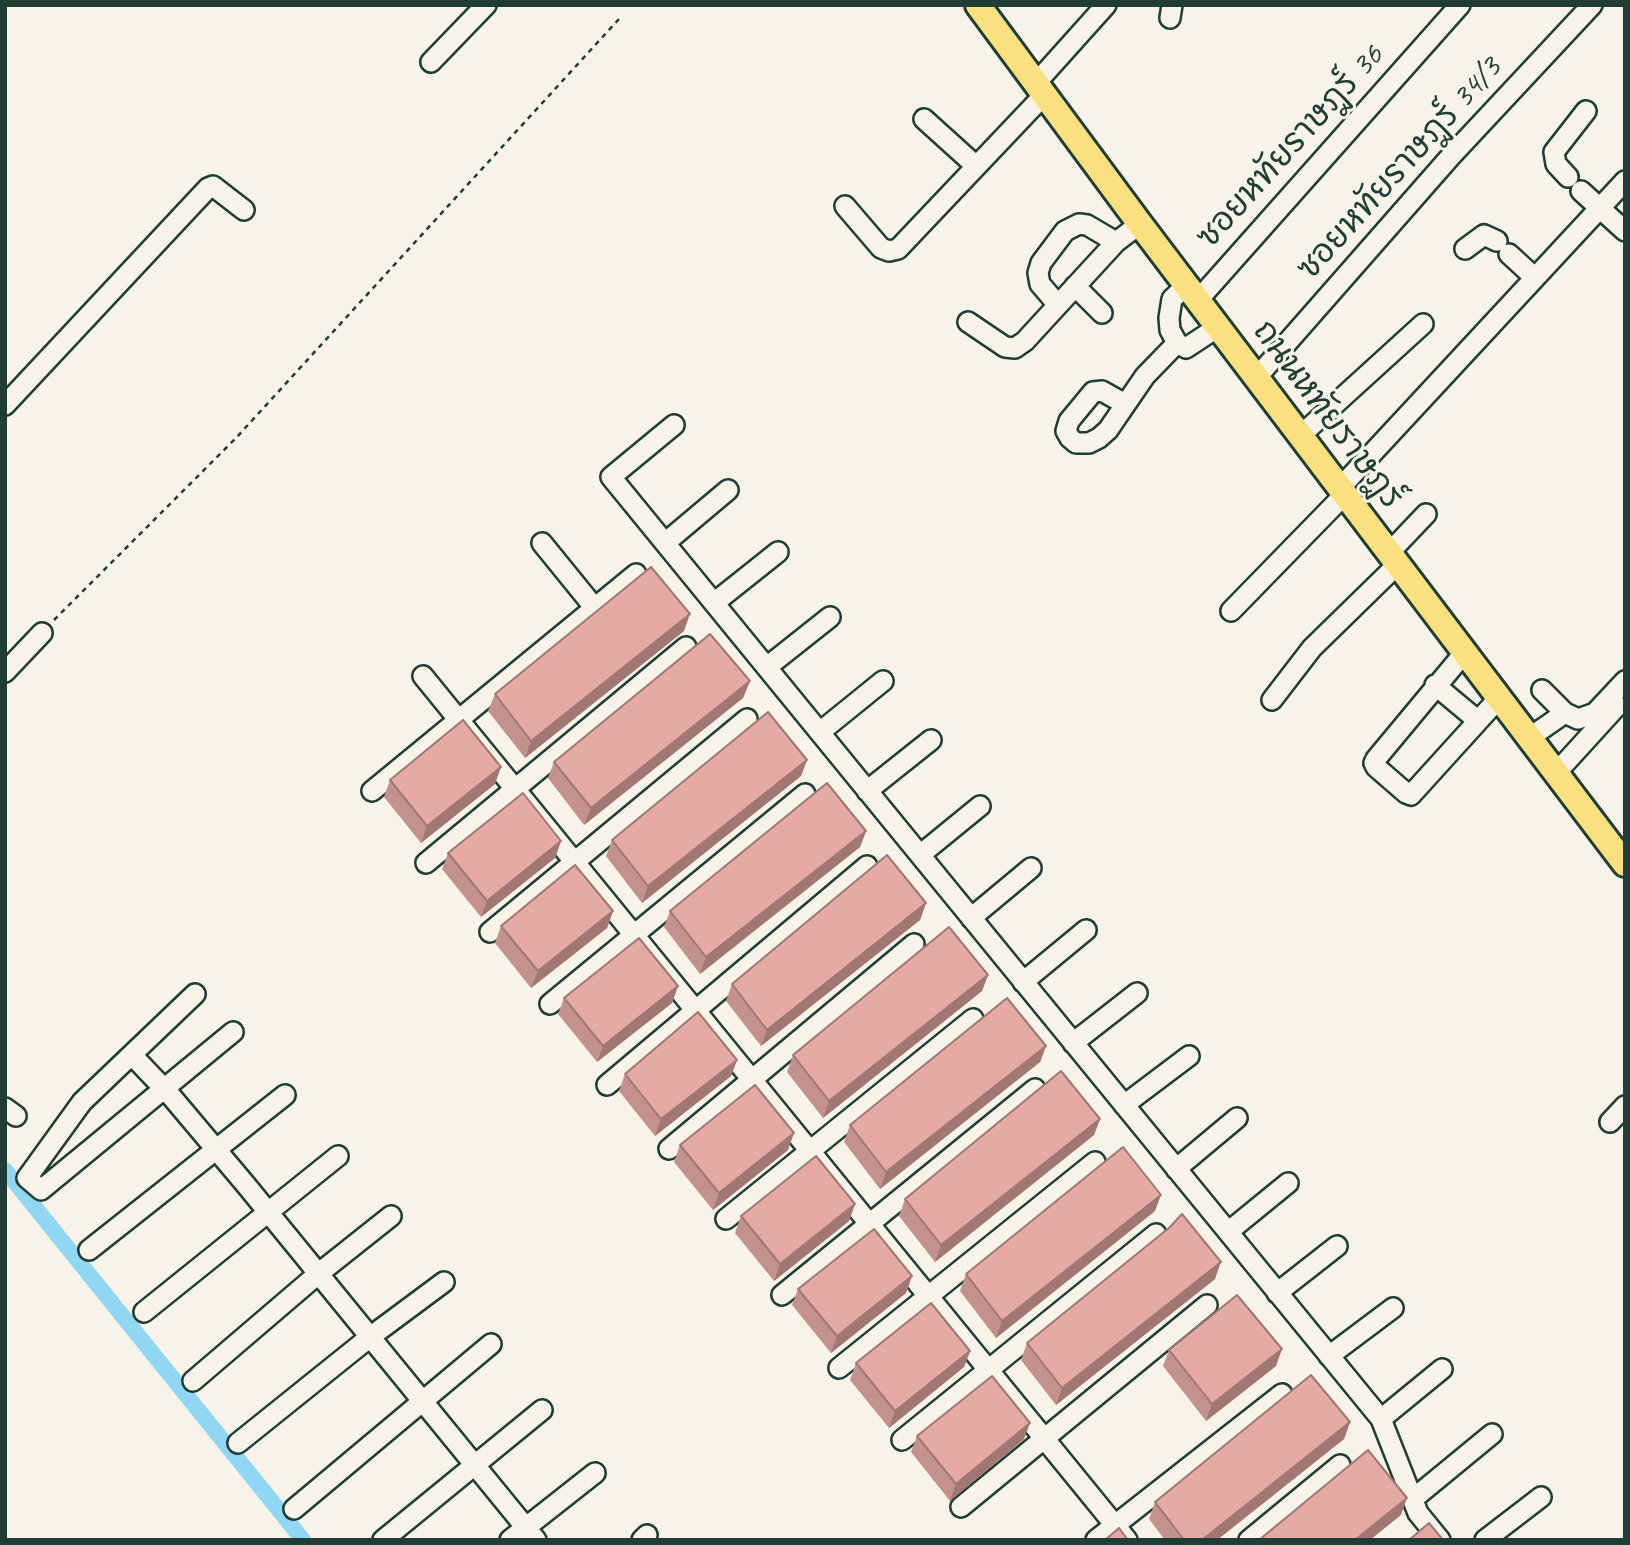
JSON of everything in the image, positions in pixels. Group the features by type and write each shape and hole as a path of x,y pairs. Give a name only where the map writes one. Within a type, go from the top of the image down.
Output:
{"main road":[{"name":"ถนนหทัยราษฎร์","path":"978,5 1140,224 1625,864"}],"street":[{"path":"431,62 486,5"},
{"path":"845,206 881,248 889,251 898,249 976,166 1106,5"},
{"name":"ซอยหทัยราษฎร์ 36","path":"1177,343 1170,330 1172,299 1192,292 1460,5"},
{"name":"ซอยหทัยราษฎร์ 34/3","path":"1257,377 1451,156 1592,5"},
{"path":"1586,111 1554,152 1556,164 1625,231"},
{"path":"924,119 976,166"},
{"path":"1231,611 1534,277 1625,181"},
{"path":"5,405 208,188 213,186 244,209"},
{"path":"1058,304 1040,284 1038,273 1041,263 1065,231 1080,223 1116,242"},
{"path":"968,322 1005,347 1015,348 1025,341 1116,242 1140,224"},
{"path":"1465,248 1485,235 1534,277"},
{"path":"1075,286 1101,313"},
{"path":"1300,436 1423,324"},
{"path":"1125,404 1145,376 1177,343 1186,348 1219,327"},
{"path":"674,425 611,477 1381,1419 1418,1513 1440,1540"},
{"path":"665,543 729,490"},
{"path":"1272,700 1311,648 1393,559 1426,514"},
{"path":"542,543 594,607"},
{"path":"714,603 778,552"},
{"path":"372,791 636,574"},
{"path":"767,667 830,617"},
{"path":"5,672 42,633"},
{"path":"426,863 686,647"},
{"path":"1465,652 1435,685 1374,763 1411,795 1499,698"},
{"path":"423,676 1121,1532"},
{"path":"820,732 883,681"},
{"path":"1542,690 1564,713 1578,719 1595,713 1625,681"},
{"path":"1435,685 1477,720"},
{"path":"1556,773 1625,698"},
{"path":"1530,738 1564,713"},
{"path":"490,932 747,719"},
{"path":"867,791 931,740"},
{"path":"550,1004 805,794"},
{"path":"920,855 980,806"},
{"path":"607,1084 867,866"},
{"path":"971,918 1031,868"},
{"path":"1023,982 1086,930"},
{"path":"669,1149 914,944"},
{"path":"1073,1042 1137,993"},
{"path":"195,994 82,1102 27,1178 41,1190 233,1032"},
{"path":"726,1219 972,1019"},
{"path":"132,1055 268,1212 531,1533"},
{"path":"1124,1105 1189,1056"},
{"path":"782,1296 1035,1089"},
{"path":"89,1250 285,1095"},
{"path":"1610,1122 1625,1106"},
{"path":"1176,1169 1237,1118"},
{"path":"144,1312 338,1156"},
{"path":"839,1368 1094,1162"},
{"path":"1228,1232 1288,1183"},
{"path":"193,1381 391,1216"},
{"path":"902,1440 1156,1234"},
{"path":"1277,1293 1337,1246"},
{"path":"239,1443 370,1337 444,1282"},
{"path":"961,1507 1207,1305"},
{"path":"1329,1356 1393,1308"},
{"path":"294,1509 491,1344"},
{"path":"1381,1419 1442,1369"},
{"path":"1096,1540 1121,1532 1282,1394"},
{"path":"383,1540 542,1410"},
{"path":"1413,1499 1492,1434"},
{"path":"1249,1540 1340,1465"},
{"path":"510,1540 531,1533 595,1473"},
{"path":"1485,1540 1541,1497"}],"path":[{"path":"42,633 236,438 619,19"}],"building":[{"path":"651,567 690,614 531,741 495,694"},
{"path":"710,634 750,681 591,808 554,762"},
{"path":"768,712 807,760 648,886 612,840"},
{"path":"463,720 501,767 427,826 390,780"},
{"path":"827,783 866,831 706,957 670,911"},
{"path":"523,793 561,841 487,901 448,853"},
{"path":"887,855 926,903 767,1030 732,984"},
{"path":"575,865 613,911 538,971 501,926"},
{"path":"949,927 988,975 829,1101 793,1055"},
{"path":"639,938 678,986 603,1046 564,998"},
{"path":"1007,998 1046,1046 886,1172 850,1125"},
{"path":"698,1012 737,1060 661,1119 625,1074"},
{"path":"1061,1071 1100,1119 941,1245 905,1199"},
{"path":"755,1085 794,1133 719,1193 680,1145"},
{"path":"1123,1147 1161,1195 1002,1321 966,1274"},
{"path":"816,1156 855,1204 780,1264 741,1216"},
{"path":"1182,1214 1221,1262 1062,1388 1027,1343 1170,1227"},
{"path":"874,1229 912,1276 837,1336 798,1289"},
{"path":"1237,1295 1282,1349 1212,1404 1169,1350"},
{"path":"931,1303 970,1351 895,1411 856,1363"},
{"path":"1311,1375 1350,1422 1202,1540 1184,1540 1155,1502"},
{"path":"992,1376 1030,1423 956,1484 917,1436"},
{"path":"1368,1450 1407,1498 1355,1540 1259,1540"},
{"path":"1429,1523 1443,1540 1409,1540"},
{"path":"1119,1528 1128,1540 1105,1540"}],"waterway":[{"path":"5,1170 303,1540"}]}
